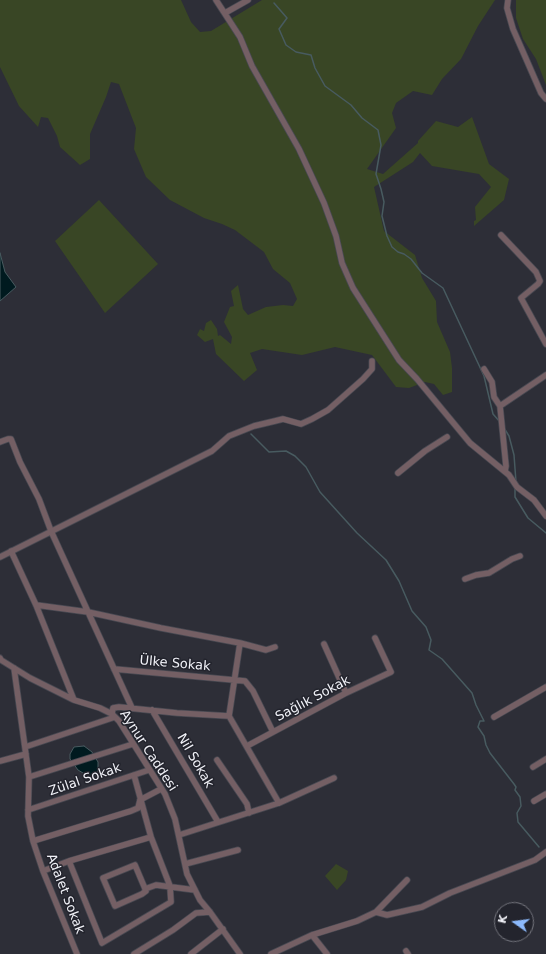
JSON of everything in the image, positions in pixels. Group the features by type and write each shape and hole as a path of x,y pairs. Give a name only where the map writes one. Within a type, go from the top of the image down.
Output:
{"street":[{"path":"216,0 240,37 252,66 299,149 324,203 336,236 342,263 353,288 399,360 417,379 470,444 509,475 517,487 534,500 546,516"},
{"path":"225,13 248,0"},
{"path":"508,0 507,8 513,29 541,93 546,99"},
{"path":"501,235 536,272 540,281 521,298 546,344"},
{"path":"0,557 212,451 229,436 235,433 254,426 283,419 301,424 312,419 328,410 363,379 372,369 372,361"},
{"path":"484,369 492,382 494,397 500,406 506,466 505,472"},
{"path":"500,406 546,375"},
{"path":"398,472 447,437"},
{"path":"0,442 8,439 12,440 20,462 39,499 51,531 132,708"},
{"path":"11,551 36,605 74,700"},
{"path":"464,579 489,573 512,559 520,556"},
{"path":"36,605 88,612 160,628 240,643 266,650 276,647"},
{"name":"Sağlık Sokak","path":"247,746 346,693 391,672 375,638"},
{"path":"240,643 229,716 279,803"},
{"path":"324,644 346,693"},
{"name":"Aynur Caddesi","path":"0,658 14,668 74,700 100,708 114,716 165,794 175,819 187,874 200,900 240,954"},
{"name":"Adalet Sokak","path":"14,668 29,777 28,816 43,871 77,954"},
{"name":"Ülke Sokak","path":"114,669 245,682 253,691 273,732"},
{"path":"494,717 546,687"},
{"path":"25,747 114,716 113,708 119,707 229,716"},
{"name":"Nil Sokak","path":"152,710 218,822"},
{"path":"29,777 133,744"},
{"path":"0,761 26,754"},
{"path":"533,767 546,759"},
{"path":"217,760 247,804 249,813"},
{"name":"Zülal Sokak","path":"28,810 149,770"},
{"path":"69,860 102,943 172,902 170,886 151,837 134,775"},
{"path":"179,834 279,803 334,778"},
{"path":"34,841 131,811 138,808 140,800 161,789"},
{"path":"534,801 546,794"},
{"path":"43,871 69,860 151,837"},
{"path":"185,864 238,850"},
{"path":"376,912 387,915 422,907 450,893 535,860 546,852"},
{"path":"145,889 135,865 103,878 115,906 142,894 146,891 145,889 156,885 195,890"},
{"path":"271,954 283,952 312,935 357,921 376,912 407,880"},
{"path":"134,954 196,914 210,912"},
{"path":"191,954 223,930"},
{"path":"312,935 326,954"}],"green space":[{"path":"0,0 181,0 191,22 200,32 211,31 262,0 495,0 478,26 461,59 442,79 432,95 413,91 396,103 392,113 396,128 367,169 383,174 418,143 418,141 436,121 458,127 472,117 489,164 509,179 504,200 474,226 474,221 476,220 475,207 491,187 479,174 432,166 420,153 413,162 374,187 384,231 415,255 422,278 436,301 437,322 450,352 452,392 443,395 434,384 425,382 409,388 396,387 372,355 335,347 302,355 262,349 250,353 257,370 244,381 216,354 213,339 205,342 197,335 200,329 204,331 206,323 211,320 217,329 218,336 220,335 231,344 232,337 224,322 230,307 234,306 231,291 238,285 243,309 248,315 266,307 283,305 293,306 297,299 290,283 273,269 264,252 235,230 204,218 170,200 146,177 134,149 136,128 119,84 111,82 90,134 90,159 80,165 60,147 57,136 48,118 41,117 38,127 19,106 0,67"},
{"path":"516,0 546,0 546,85 536,59 523,39 516,18"},
{"path":"99,200 158,264 105,313 55,241"},
{"path":"336,864 348,871 346,880 337,890 325,876"}],"shaded area":[{"path":"0,253 5,272 16,287 0,301"},
{"path":"84,746 92,752 98,762 98,771 94,777 88,776 78,770 70,759 70,754 74,747"}],"waterway":[{"path":"274,3 287,18 279,29 286,45 296,52 311,55 315,68 325,86 351,105 362,118 378,130 381,145 376,174 384,202 382,216 387,236 392,247 411,259 422,273 443,288 484,376 493,414 500,422"},
{"path":"504,428 509,436 514,455 516,482"},
{"path":"251,434 269,452 286,451 295,456 306,467 320,492 357,533 386,560 399,581 412,611 426,627 431,640 429,650 442,659 472,693 484,721 480,721 478,727 484,736 486,745 490,753 516,787 515,790 520,797 521,806 517,813 518,822 539,847"},
{"path":"515,488 515,497 528,518 546,533"}]}
